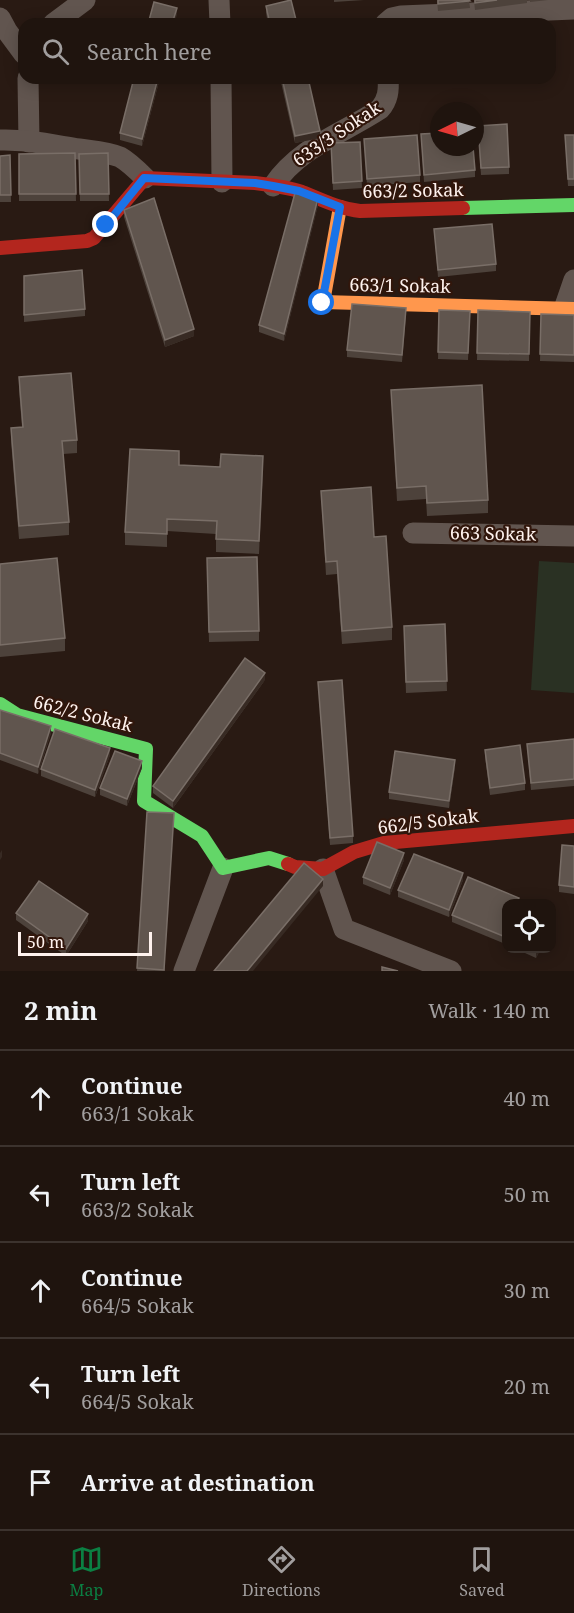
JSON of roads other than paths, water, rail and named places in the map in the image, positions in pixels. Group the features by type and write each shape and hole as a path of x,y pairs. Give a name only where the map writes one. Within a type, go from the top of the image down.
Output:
{"street":[{"path":"62,18 85,0"},
{"path":"219,0 220,18"},
{"path":"392,18 574,9"},
{"path":"0,18 17,50"},
{"path":"28,84 29,142"},
{"path":"220,84 222,182"},
{"name":"633/3 Sokak","path":"273,186 303,153 380,109 386,102 388,84"},
{"path":"0,140 94,151 121,158 144,178 94,238 87,241 0,248"},
{"name":"663/2 Sokak","path":"144,178 255,183 299,191 346,210 360,211 574,205"},
{"name":"663/1 Sokak","path":"340,207 322,303 569,309"},
{"path":"569,309 574,280"},
{"name":"663 Sokak","path":"413,533 574,536"},
{"name":"662/2 Sokak","path":"0,704 17,716 146,749 144,801 202,836 223,868"},
{"name":"662/5 Sokak","path":"323,869 354,852 384,843 574,826"},
{"path":"183,971 223,868 269,858 295,867 323,869 344,929 451,971"}]}
